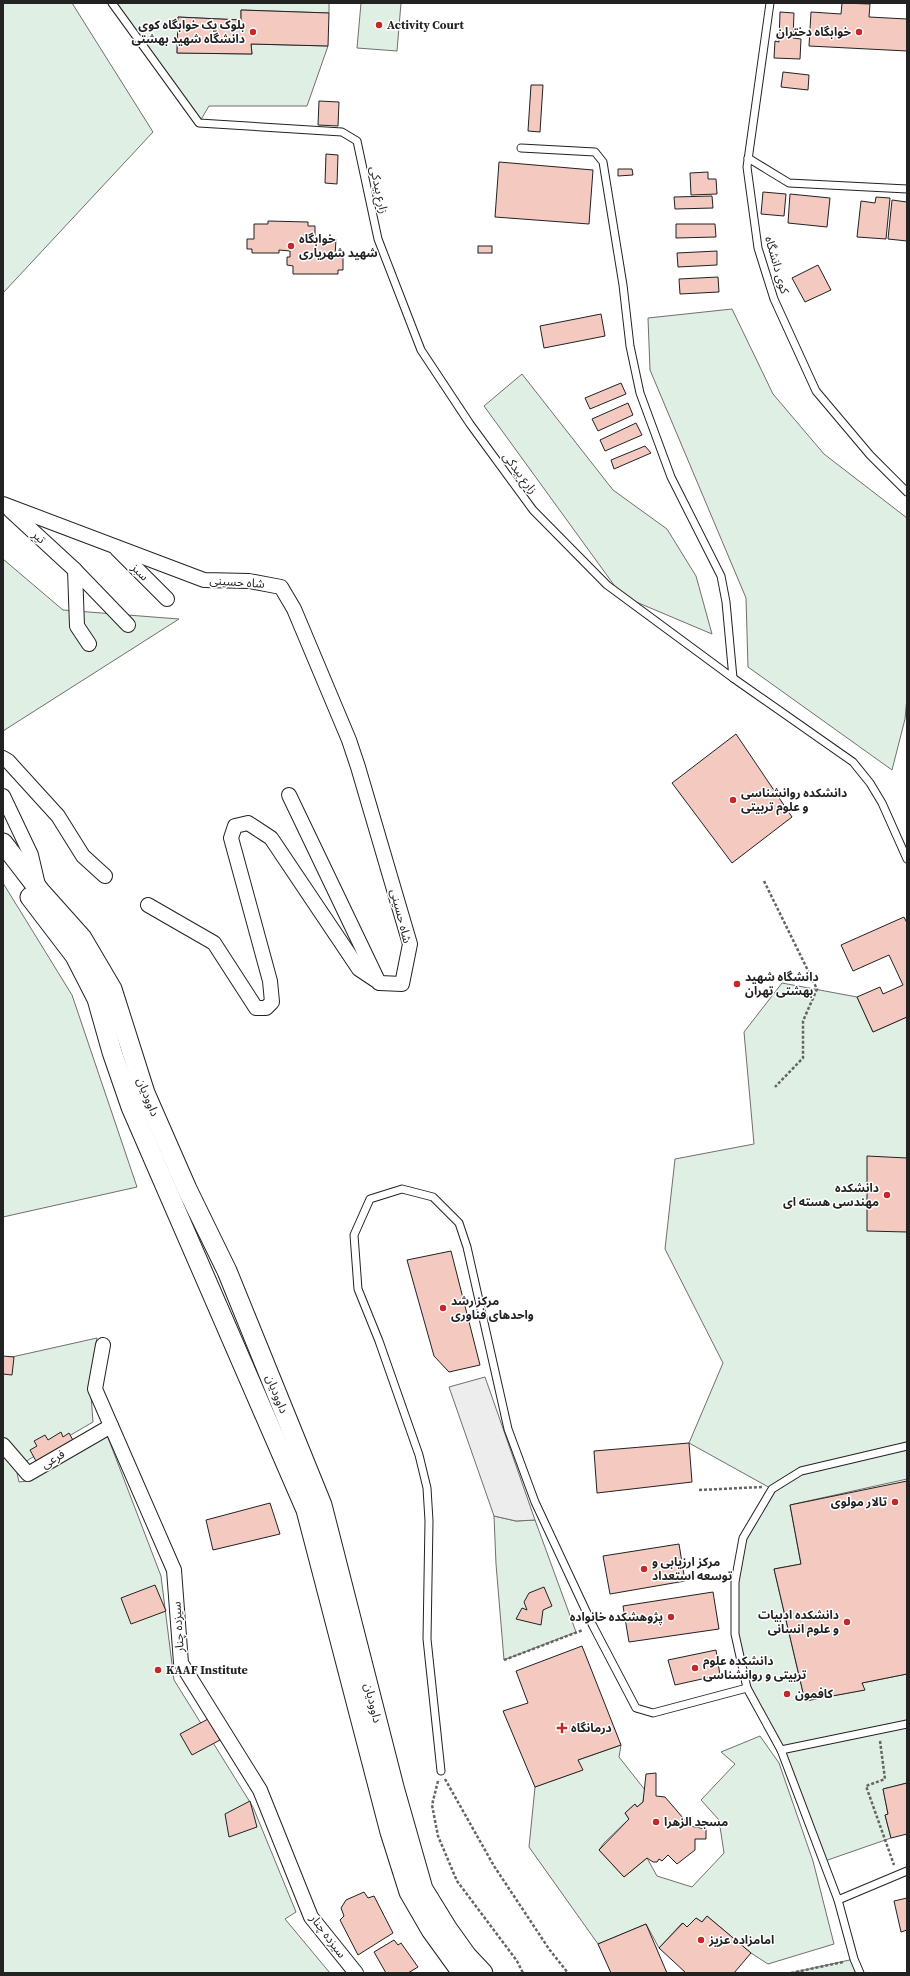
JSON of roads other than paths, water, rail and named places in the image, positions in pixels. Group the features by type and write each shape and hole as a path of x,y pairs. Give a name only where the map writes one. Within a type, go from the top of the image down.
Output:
{"street":[{"name":"شاه حسینی","path":"3,504 204,580 249,581 281,587 294,609 349,740 410,944 402,984 380,983"},
{"name":"تیر","path":"3,504 75,570 128,625"},
{"name":"سبز","path":"112,544 167,599"},
{"path":"75,570 77,626 89,644"},
{"path":"3,758 8,761 58,816 83,856 105,876"},
{"path":"289,795 380,983"},
{"path":"3,796 30,855 36,895"},
{"path":"148,905 214,943 256,1008 266,1008 272,1002 270,980 231,838 235,826 248,822 271,838 359,969 380,983"},
{"name":"داوودیان","path":"3,843 75,956 97,999 112,1052 132,1107 306,1510 390,1832 409,1892 431,1930 456,1966 464,1973"},
{"name":"داوودیان","path":"3,861 36,895 82,938 112,989 145,1093 227,1271 322,1505 394,1787 423,1889 446,1928 467,1956 483,1973"},
{"path":"239,1353 255,1338"},
{"name":"سیزده چنار","path":"103,1345 95,1389 174,1570 181,1663 260,1790 312,1916 356,1973"},
{"name":"فرعی","path":"3,1445 28,1474 111,1426"}],"lane":[{"name":"زارع بیدکی","path":"112,3 199,123 342,132 357,141 378,239 421,350 470,424 533,510 607,586 733,678"},
{"name":"کوی دانشگاه","path":"770,3 747,167 758,248 774,299 816,391 870,455 907,492"},
{"path":"521,148 595,152 604,162 623,284 630,346 640,393 672,477 721,576 726,602 733,678 853,762 870,783 882,803 907,859"},
{"path":"748,158 789,183 907,189"},
{"path":"441,1771 426,1639 429,1521 427,1488 419,1455 379,1341 358,1289 354,1235 370,1199 402,1189 434,1198 459,1223 467,1247 508,1429 535,1502 593,1626 636,1708 653,1713 747,1688"},
{"path":"860,1973 854,1959 838,1900 781,1750 747,1688 735,1634 735,1582 743,1538 772,1489 801,1471 907,1446"},
{"path":"781,1750 907,1724"},
{"path":"838,1900 907,1871"}],"place":[{"name":"Activity Court","path":"379,25"},
{"name":"بلوک یک خوابگاه کوی دانشگاه شهید بهشتی","path":"253,32"},
{"name":"خوابگاه دختران","path":"859,32"},
{"name":"خوابگاه شهید شهریاری","path":"291,246"},
{"name":"دانشکده روانشناسی و علوم تربیتی","path":"733,800"},
{"name":"دانشگاه شهید بهشتی تهران","path":"737,984"},
{"name":"دانشکده مهندسی هسته ای","path":"887,1195"},
{"name":"مرکز رشد واحدهای فناوری","path":"443,1308"},
{"name":"تالار مولوی","path":"895,1502"},
{"name":"مرکز ارزیابی و توسعه استعداد","path":"644,1569"},
{"name":"پژوهشکده خانواده","path":"671,1617"},
{"name":"دانشکده ادبیات و علوم انسانی","path":"847,1622"},
{"name":"دانشکده علوم تربیتی و روانشناسی","path":"695,1668"},
{"name":"KAAF Institute","path":"158,1670"},
{"name":"کافمون","path":"787,1694"},
{"name":"درمانگاه","path":"562,1728"},
{"name":"مسجد الزهرا","path":"656,1822"},
{"name":"امامزاده عزیز","path":"701,1940"}]}
